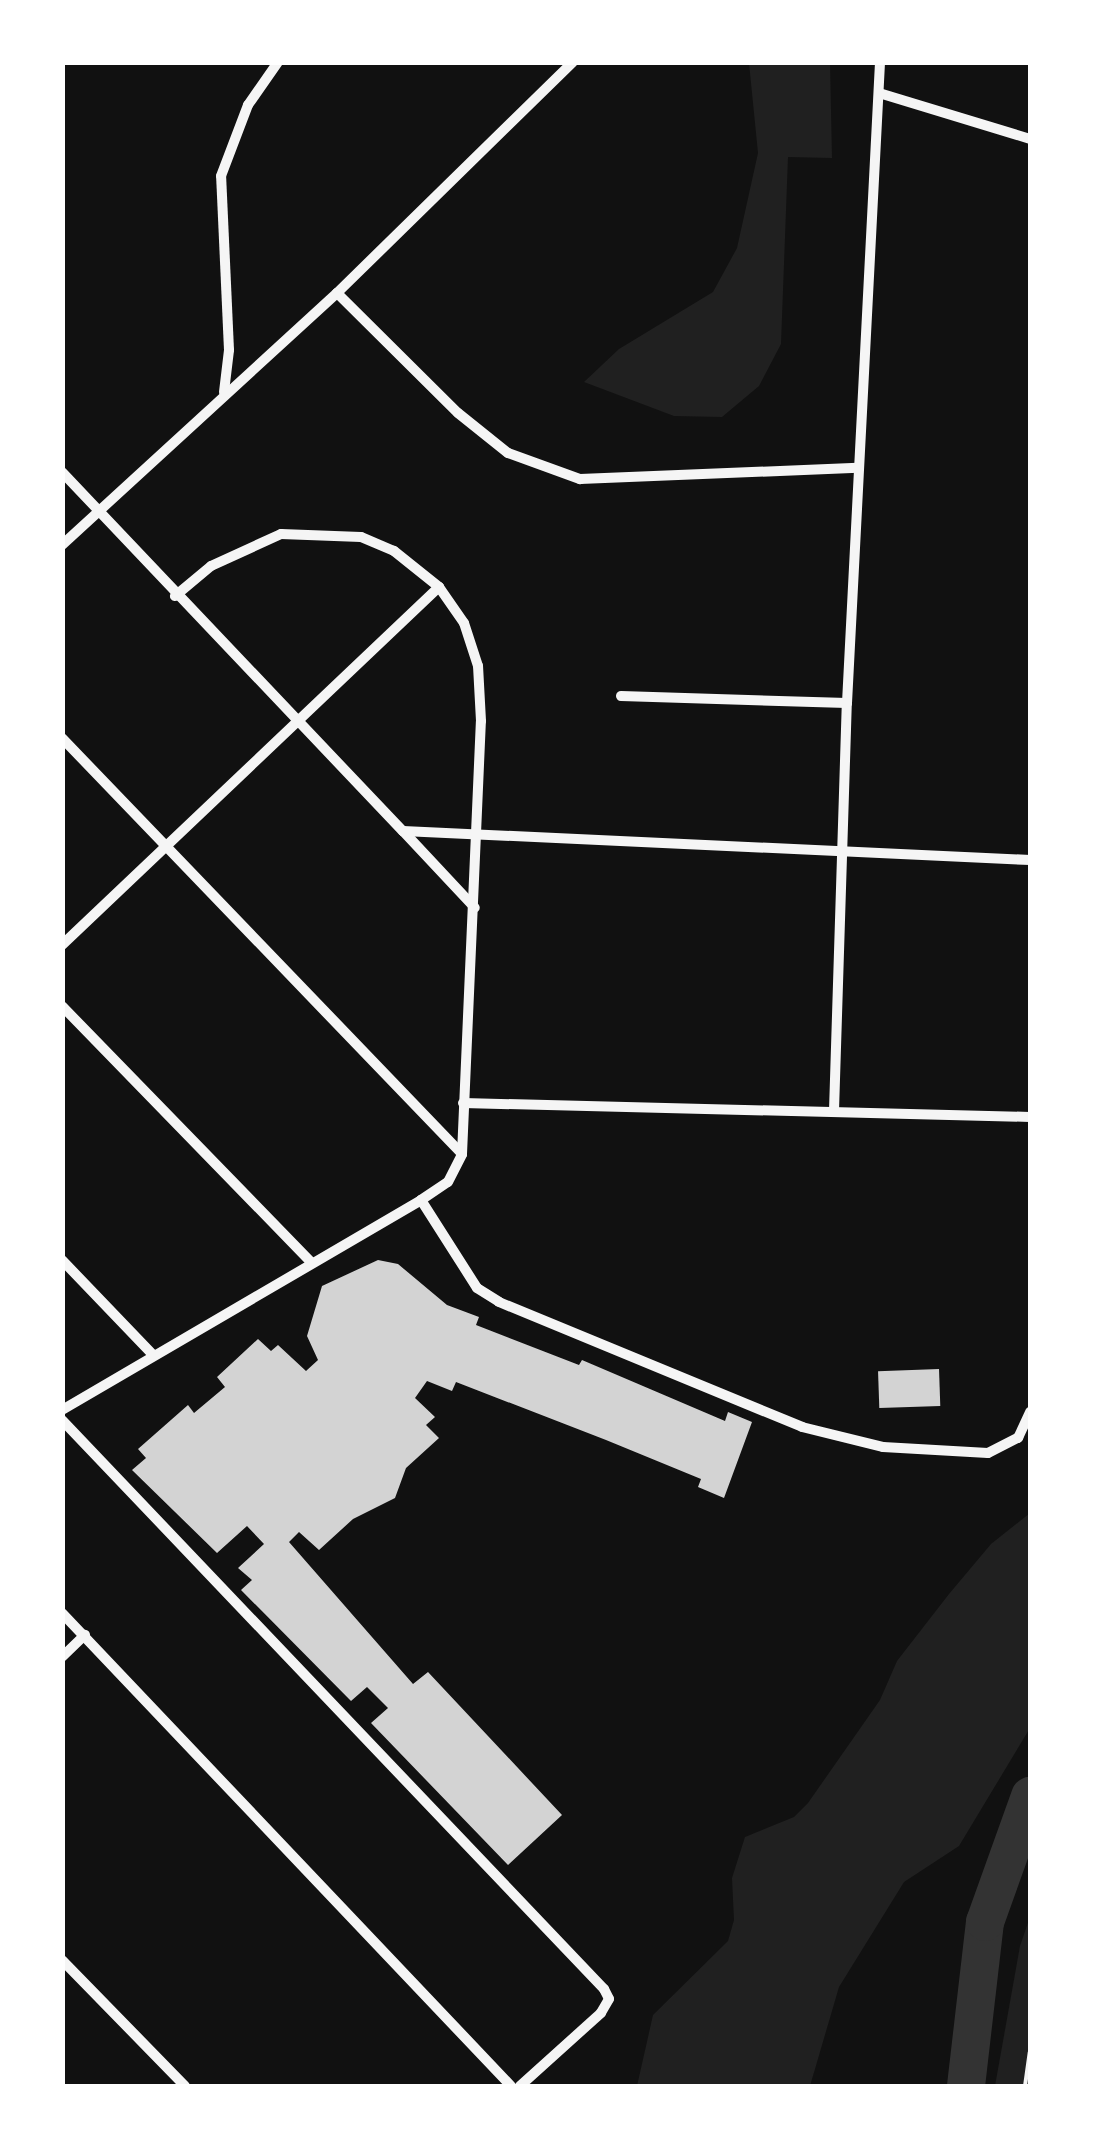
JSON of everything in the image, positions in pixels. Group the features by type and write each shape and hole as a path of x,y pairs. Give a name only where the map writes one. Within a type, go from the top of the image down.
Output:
{"street":[{"path":"224,393 229,350 221,176 248,106 278,62"},
{"path":"62,545 224,393 338,293 575,62"},
{"path":"834,1111 847,703 880,62"},
{"path":"880,93 1030,140"},
{"path":"338,293 458,413 508,453 580,478 858,468"},
{"path":"62,472 175,596 476,908"},
{"path":"62,1410 420,1200 448,1182 462,1154 479,834 478,666 464,623 439,588 394,551 361,537 281,534 211,566 175,596"},
{"path":"62,944 439,588"},
{"path":"621,696 847,703"},
{"path":"62,738 462,1154"},
{"path":"403,831 1030,860"},
{"path":"62,1006 311,1262"},
{"path":"463,1102 1030,1118"},
{"path":"420,1200 466,1275 500,1302 802,1427 884,1447 988,1453 1018,1438 1030,1412"},
{"path":"62,1260 153,1355"},
{"path":"62,1420 345,1710 609,1999 520,2086"},
{"path":"62,1613 511,2086"},
{"path":"62,1656 84,1635"},
{"path":"62,1960 185,2086"}],"path":[{"path":"1026,2086 1030,2052"}],"shaded area":[{"path":"749,63 830,63 832,158 788,157 781,344 759,386 722,417 674,416 584,382 619,349 713,292 737,248 758,153"},
{"path":"1030,1513 1030,1728 959,1846 904,1882 839,1987 810,2086 637,2086 653,2015 728,1941 734,1920 732,1878 745,1837 794,1817 808,1803 880,1700 897,1661 991,1544"},
{"path":"1030,1917 1030,2086 995,2086 1020,1946"}],"building":[{"path":"378,1260 398,1264 447,1305 479,1317 476,1325 579,1365 582,1360 725,1421 728,1412 752,1422 724,1498 698,1487 701,1479 606,1440 456,1382 452,1391 427,1381 415,1398 435,1417 426,1425 439,1438 406,1468 395,1498 353,1519 319,1550 299,1532 289,1542 413,1684 428,1672 562,1815 508,1865 371,1723 388,1708 367,1687 351,1701 241,1590 252,1580 238,1568 264,1544 247,1526 217,1553 132,1470 146,1458 138,1449 188,1405 194,1413 225,1387 217,1377 258,1339 271,1351 278,1345 306,1371 318,1360 307,1336 322,1286"},
{"path":"939,1369 940,1406 879,1408 878,1371"}],"waterway":[{"path":"966,2086 985,1922 1030,1796"}]}
